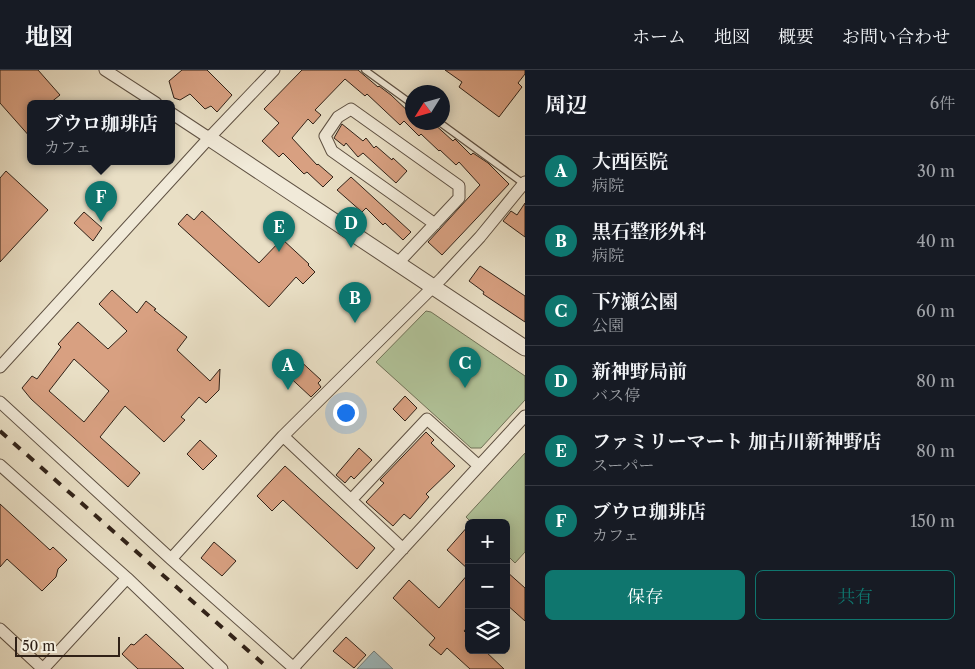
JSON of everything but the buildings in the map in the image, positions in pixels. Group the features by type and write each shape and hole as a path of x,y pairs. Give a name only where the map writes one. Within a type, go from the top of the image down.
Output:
{"street":[{"path":"105,70 151,100"},
{"path":"0,367 209,138 274,70"},
{"path":"398,264 435,224 459,198 459,186 351,109 338,117 325,136 332,151 435,224"},
{"path":"175,116 525,348"},
{"path":"171,559 283,436 433,288 524,183"},
{"path":"0,402 171,559 294,668 525,416"},
{"path":"351,500 427,419 479,466"},
{"path":"283,436 403,549"},
{"path":"0,466 127,578 222,669"},
{"path":"0,629 43,669 127,578"}],"lane":[{"path":"365,70 405,99"},
{"path":"450,130 524,183"}],"green space":[{"path":"426,311 431,312 525,376 525,400 481,448 471,448 376,362"},
{"path":"525,453 525,552 515,563 510,558 510,519 468,519 466,517"}],"water":[{"path":"374,651 393,669 357,669"}],"railway":[{"path":"0,431 269,669"}],"place":[{"name":"ブウロ珈琲店","path":"101,222"},
{"name":"新神野局前","path":"351,248"},
{"name":"ファミリーマート 加古川新神野店","path":"279,252"},
{"name":"黒石整形外科","path":"355,323"},
{"name":"下ｹ瀬公園","path":"465,388"},
{"name":"大西医院","path":"288,390"}]}
